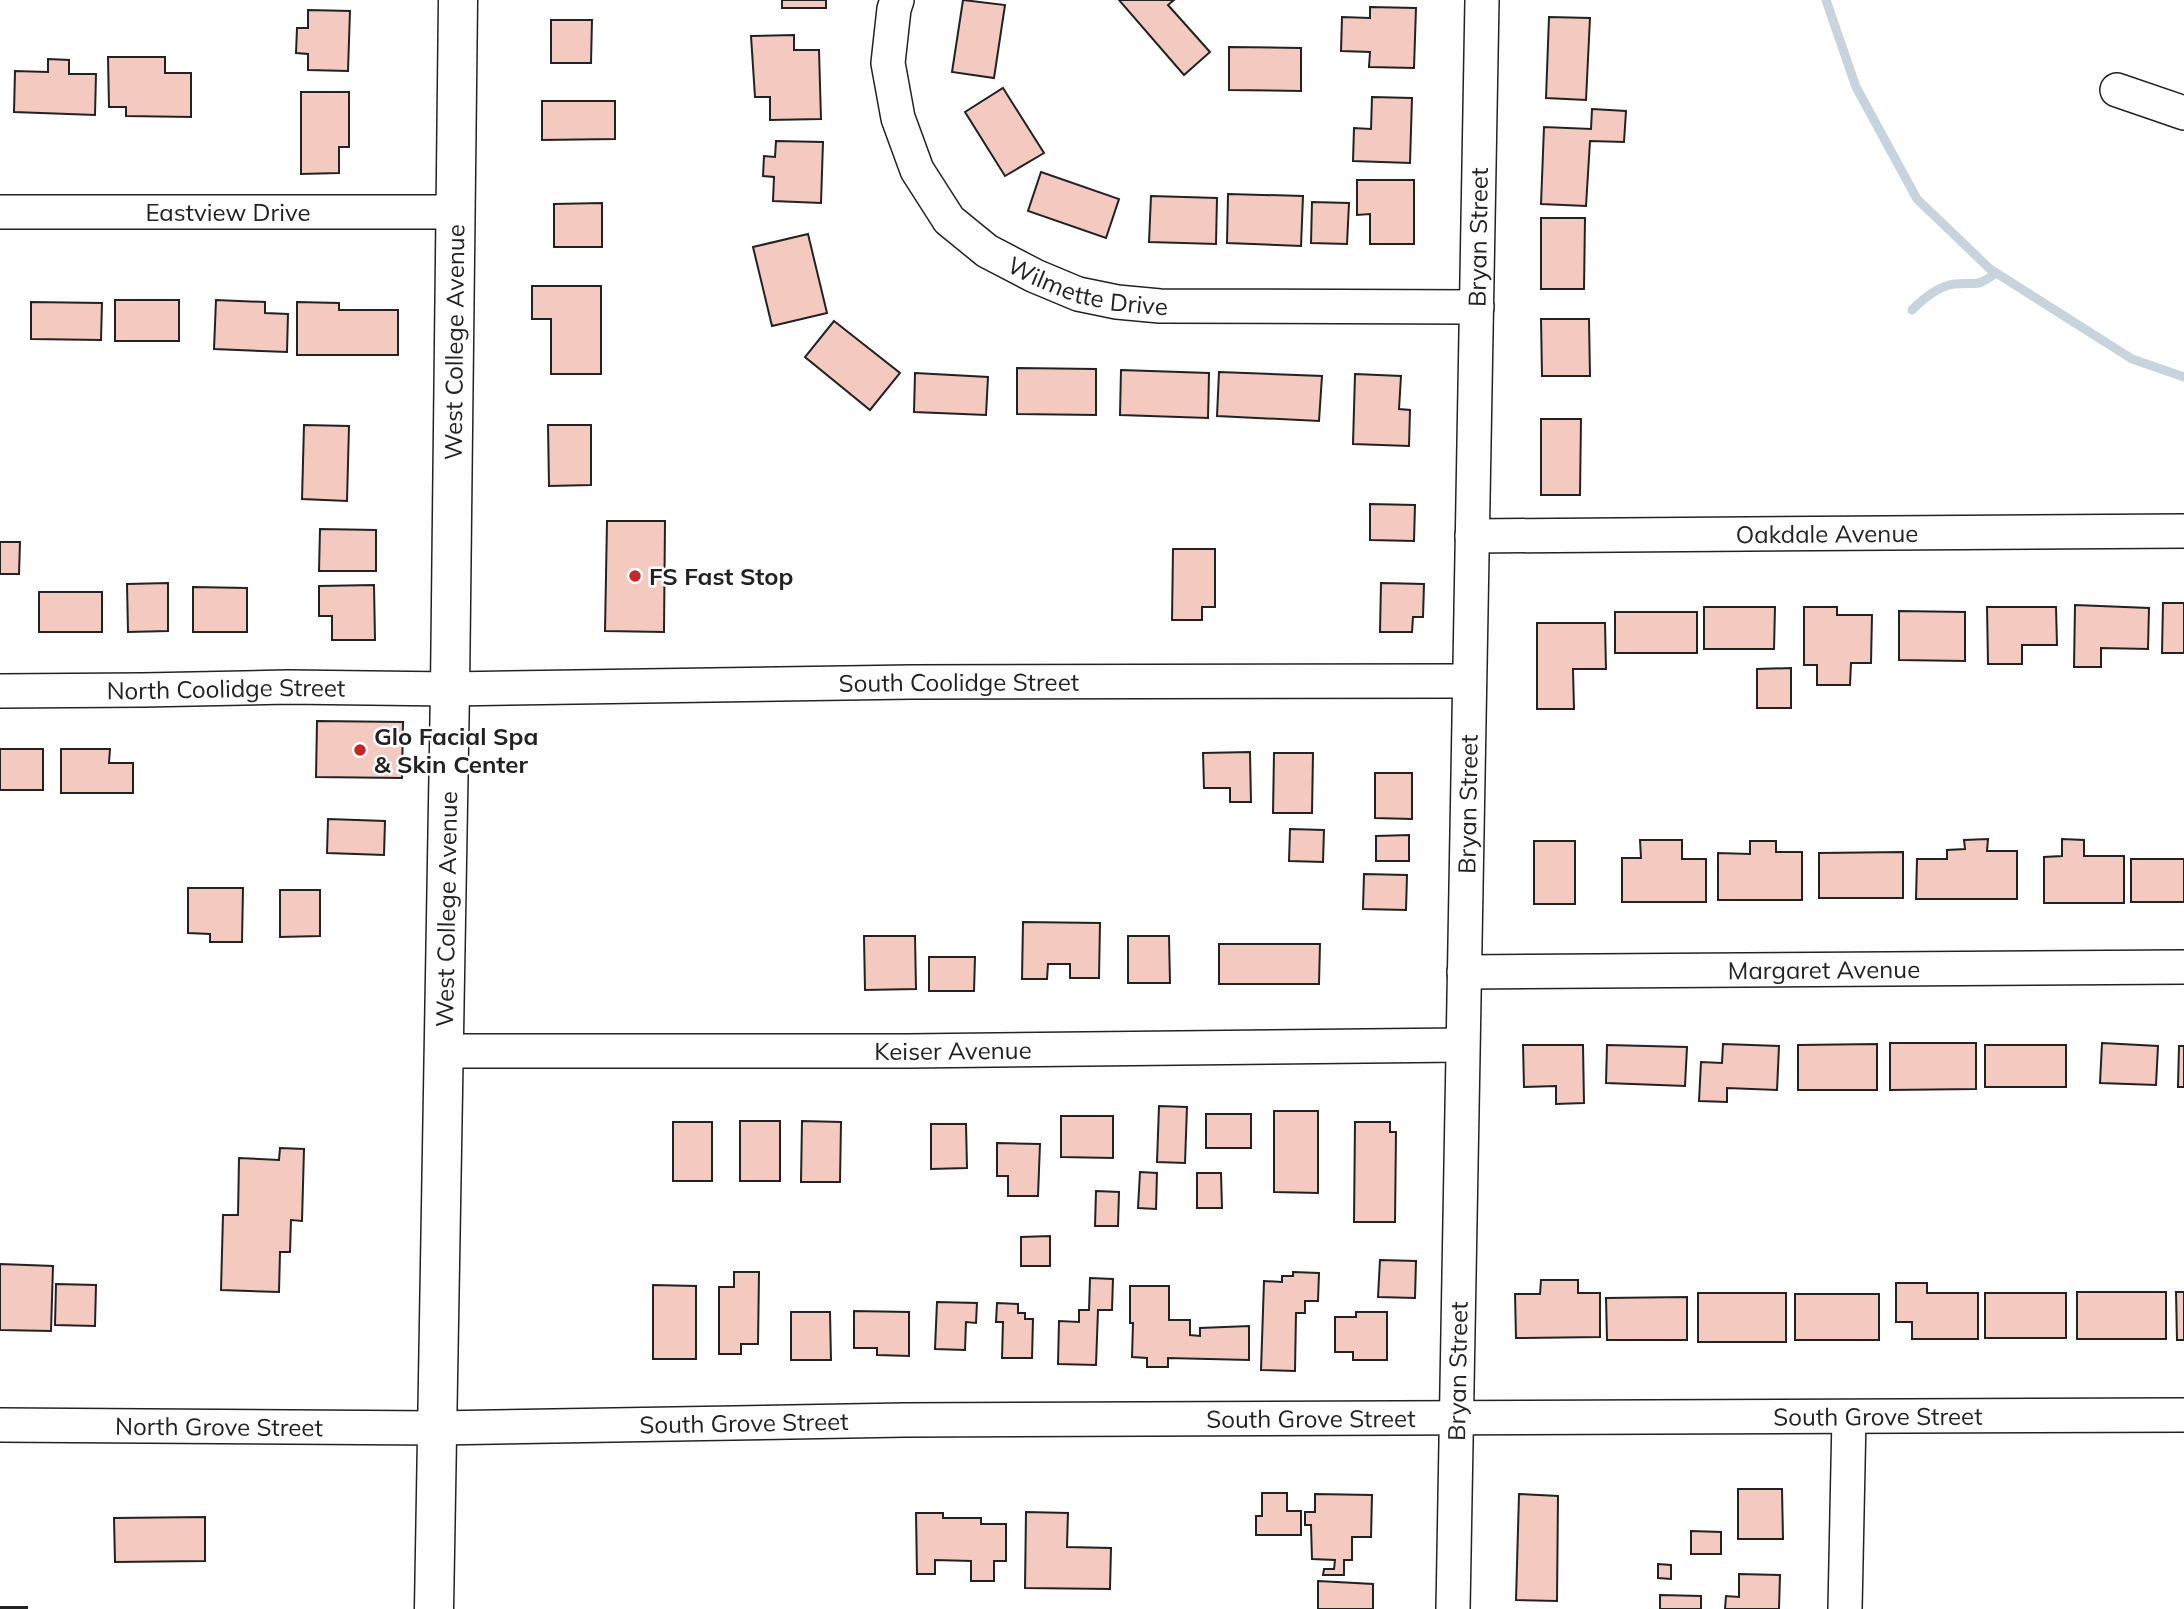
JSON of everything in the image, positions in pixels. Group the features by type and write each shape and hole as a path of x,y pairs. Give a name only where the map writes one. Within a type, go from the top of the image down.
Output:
{"main road":[{"name":"West College Avenue","path":"434,1609 450,690 458,0"}],"street":[{"name":"Wilmette Drive","path":"897,0 888,63 898,118 917,170 949,220 987,251 1078,294 1128,303 1160,306 1477,307"},
{"name":"Bryan Street","path":"1453,1609 1482,0"},
{"path":"2116,90 2184,113"},
{"name":"Eastview Drive","path":"0,212 455,212"},
{"name":"Oakdale Avenue","path":"1472,536 2184,531"},
{"name":"South Coolidge Street","path":"450,690 926,682 1469,681"},
{"name":"North Coolidge Street","path":"0,691 288,687 450,690"},
{"name":"Margaret Avenue","path":"1464,972 2184,967"},
{"name":"Keiser Avenue","path":"444,1051 909,1051 1462,1045"},
{"name":"South Grove Street","path":"437,1428 905,1420 2184,1415"},
{"path":"1845,1609 1849,1417"},
{"name":"North Grove Street","path":"0,1425 437,1428"}],"building":[{"path":"782,0 826,0 826,8 782,8"},
{"path":"963,0 1005,5 994,78 952,72"},
{"path":"1119,0 1174,0 1168,5 1210,52 1184,75"},
{"path":"1370,7 1416,8 1414,68 1369,67 1370,52 1341,51 1342,17 1370,18"},
{"path":"308,10 350,11 348,71 308,70 308,54 296,53 297,28 308,28"},
{"path":"1549,17 1590,18 1586,100 1546,98"},
{"path":"551,20 592,20 591,63 551,63"},
{"path":"794,35 794,50 819,50 821,119 770,120 770,97 755,97 751,36"},
{"path":"1229,47 1301,48 1301,91 1229,90"},
{"path":"108,57 165,57 165,73 191,73 191,117 126,116 126,107 109,107"},
{"path":"48,59 69,60 69,74 96,74 95,115 14,112 15,71 48,72"},
{"path":"1003,88 1044,153 1005,176 965,112"},
{"path":"301,92 349,92 349,147 339,147 339,173 301,174"},
{"path":"1372,97 1412,98 1410,163 1353,161 1354,128 1371,129"},
{"path":"542,101 615,101 615,139 542,140"},
{"path":"1592,109 1626,111 1624,142 1590,141 1586,206 1541,204 1544,127 1591,129"},
{"path":"776,141 823,142 821,203 773,201 774,177 763,176 764,156 775,157"},
{"path":"1041,172 1119,199 1106,238 1028,211"},
{"path":"1357,180 1414,180 1414,244 1370,244 1370,214 1357,215"},
{"path":"1228,194 1303,196 1301,246 1227,243"},
{"path":"1151,196 1217,198 1216,244 1149,242"},
{"path":"1312,202 1349,203 1347,244 1311,243"},
{"path":"602,203 602,247 554,247 554,204"},
{"path":"1541,218 1585,218 1584,289 1541,289"},
{"path":"808,234 827,313 772,326 753,247"},
{"path":"532,286 601,286 601,374 551,374 551,319 532,319"},
{"path":"115,300 179,300 179,341 115,341"},
{"path":"216,300 265,302 265,313 288,314 287,352 214,349"},
{"path":"31,302 102,303 101,340 31,339"},
{"path":"297,302 339,303 339,310 398,310 398,355 297,355"},
{"path":"1541,319 1589,319 1590,376 1542,376"},
{"path":"834,321 900,373 870,410 805,357"},
{"path":"1017,368 1096,369 1096,415 1017,414"},
{"path":"1121,370 1209,373 1208,418 1120,415"},
{"path":"1219,372 1322,376 1319,421 1217,416"},
{"path":"915,373 988,377 986,415 914,412"},
{"path":"1355,374 1401,376 1399,409 1410,410 1409,446 1353,444"},
{"path":"1541,419 1581,419 1580,495 1541,495"},
{"path":"304,425 349,426 347,501 302,499"},
{"path":"548,425 591,425 591,485 549,486"},
{"path":"1370,504 1415,505 1414,541 1370,540"},
{"name":"FS Fast Stop","path":"607,521 665,521 664,632 605,631"},
{"path":"320,529 376,530 376,571 319,571"},
{"path":"0,542 20,542 19,574 0,574"},
{"path":"1173,549 1215,549 1215,607 1202,607 1202,620 1172,620"},
{"path":"168,583 168,631 128,632 127,584"},
{"path":"1381,583 1424,584 1423,617 1413,617 1412,632 1380,632"},
{"path":"374,585 375,640 332,640 332,616 319,616 319,586"},
{"path":"193,587 247,588 247,632 193,632"},
{"path":"39,592 102,592 102,632 39,632"},
{"path":"2163,603 2184,603 2184,653 2162,653"},
{"path":"2075,605 2149,608 2148,649 2101,648 2101,667 2074,667"},
{"path":"1704,607 1775,607 1774,649 1704,649"},
{"path":"1804,607 1837,607 1837,615 1872,615 1871,663 1851,663 1850,685 1817,685 1817,665 1804,665"},
{"path":"1987,607 2056,607 2057,645 2022,645 2022,664 1988,664"},
{"path":"1899,611 1965,612 1965,661 1899,660"},
{"path":"1615,612 1697,612 1697,653 1615,653"},
{"path":"1537,623 1605,623 1606,669 1573,669 1574,709 1537,709"},
{"path":"1791,668 1791,708 1757,708 1757,669"},
{"name":"Glo Facial Spa & Skin Center","path":"317,721 403,722 402,778 316,777"},
{"path":"0,749 43,749 43,790 0,790"},
{"path":"61,749 110,749 109,763 133,763 133,793 61,793"},
{"path":"1250,752 1251,802 1230,802 1230,788 1204,788 1203,753"},
{"path":"1274,753 1313,753 1312,813 1273,813"},
{"path":"1375,773 1412,773 1412,819 1375,818"},
{"path":"328,819 385,821 384,855 327,853"},
{"path":"1290,829 1324,830 1323,862 1289,861"},
{"path":"1409,835 1409,861 1376,861 1376,836"},
{"path":"1988,839 1987,851 2017,851 2017,899 1916,899 1917,859 1947,859 1947,850 1965,849 1964,840"},
{"path":"2062,839 2084,840 2084,856 2124,856 2124,903 2044,903 2044,857 2062,856"},
{"path":"1640,840 1682,840 1682,859 1706,859 1706,902 1622,902 1622,858 1641,858"},
{"path":"1534,841 1575,841 1575,904 1534,904"},
{"path":"1750,841 1776,841 1776,852 1802,852 1802,900 1718,900 1718,853 1750,854"},
{"path":"1903,852 1903,898 1819,898 1819,853"},
{"path":"2131,859 2184,859 2184,902 2131,902"},
{"path":"1364,874 1407,875 1406,910 1363,909"},
{"path":"188,888 243,888 242,942 210,942 210,934 188,933"},
{"path":"280,890 320,890 320,936 280,937"},
{"path":"1023,922 1100,923 1099,978 1070,978 1070,964 1048,964 1047,979 1022,979"},
{"path":"864,936 915,936 916,989 865,990"},
{"path":"1128,936 1169,936 1170,983 1128,983"},
{"path":"1219,944 1320,944 1319,984 1219,984"},
{"path":"929,957 975,957 974,991 929,991"},
{"path":"1890,1043 1976,1043 1976,1089 1890,1090"},
{"path":"2102,1043 2158,1046 2156,1085 2100,1083"},
{"path":"1723,1044 1779,1046 1777,1090 1727,1088 1727,1102 1699,1101 1701,1062 1722,1063"},
{"path":"1877,1044 1877,1090 1798,1090 1798,1045"},
{"path":"1523,1045 1583,1045 1584,1103 1556,1104 1556,1086 1524,1087"},
{"path":"1607,1045 1687,1047 1685,1086 1606,1083"},
{"path":"1985,1045 2066,1045 2066,1087 1985,1087"},
{"path":"2179,1046 2184,1046 2184,1087 2178,1087"},
{"path":"1159,1106 1187,1107 1185,1163 1157,1162"},
{"path":"1274,1111 1318,1111 1318,1193 1274,1192"},
{"path":"1206,1114 1251,1114 1251,1148 1206,1148"},
{"path":"1061,1116 1113,1116 1113,1158 1061,1157"},
{"path":"740,1121 780,1121 780,1181 740,1181"},
{"path":"802,1121 841,1122 840,1182 801,1182"},
{"path":"673,1122 712,1122 712,1181 673,1181"},
{"path":"1355,1122 1390,1122 1390,1132 1396,1132 1395,1222 1354,1222"},
{"path":"931,1124 966,1124 967,1168 931,1169"},
{"path":"997,1143 1040,1144 1038,1196 1008,1196 1008,1176 997,1176"},
{"path":"280,1148 304,1149 302,1221 291,1220 290,1252 280,1252 279,1292 221,1290 223,1215 238,1215 239,1158 279,1160"},
{"path":"1140,1172 1157,1173 1156,1209 1138,1208"},
{"path":"1197,1173 1221,1173 1222,1208 1197,1208"},
{"path":"1096,1191 1119,1192 1118,1226 1095,1226"},
{"path":"1050,1236 1050,1266 1021,1266 1021,1237"},
{"path":"1380,1260 1416,1261 1415,1298 1378,1297"},
{"path":"0,1264 53,1266 51,1331 0,1330"},
{"path":"734,1272 759,1272 758,1344 741,1344 741,1354 719,1354 719,1287 734,1287"},
{"path":"1293,1272 1319,1273 1318,1301 1305,1301 1305,1313 1296,1313 1295,1371 1261,1370 1264,1281 1282,1282 1282,1276 1293,1276"},
{"path":"1090,1278 1113,1279 1112,1310 1098,1310 1096,1365 1058,1364 1059,1321 1079,1322 1079,1310 1089,1310"},
{"path":"1541,1280 1578,1280 1578,1293 1600,1293 1600,1337 1516,1338 1515,1294 1540,1294"},
{"path":"1896,1283 1927,1283 1927,1293 1978,1293 1978,1339 1912,1339 1912,1322 1896,1322"},
{"path":"56,1284 96,1285 95,1326 55,1325"},
{"path":"653,1285 696,1286 696,1359 653,1359"},
{"path":"1130,1286 1169,1286 1169,1320 1190,1320 1190,1335 1200,1336 1200,1328 1249,1326 1249,1360 1168,1358 1168,1367 1147,1367 1147,1358 1132,1357"},
{"path":"2077,1292 2166,1292 2166,1339 2077,1339"},
{"path":"2176,1292 2184,1292 2184,1340 2177,1340"},
{"path":"1698,1293 1786,1293 1786,1342 1698,1342"},
{"path":"1985,1293 2066,1293 2066,1338 1985,1338"},
{"path":"1795,1294 1879,1294 1879,1340 1795,1340"},
{"path":"1687,1297 1687,1340 1607,1340 1606,1298"},
{"path":"937,1302 977,1303 976,1323 966,1322 965,1350 935,1349"},
{"path":"997,1303 1018,1304 1018,1313 1025,1313 1025,1319 1033,1319 1032,1358 1002,1358 1003,1322 996,1322"},
{"path":"854,1311 909,1312 909,1356 877,1355 877,1348 854,1348"},
{"path":"791,1312 830,1312 831,1360 791,1360"},
{"path":"1356,1312 1387,1312 1387,1360 1353,1360 1353,1352 1335,1352 1335,1317 1356,1317"},
{"path":"1738,1489 1782,1489 1783,1539 1738,1539"},
{"path":"1262,1493 1287,1493 1287,1511 1301,1511 1301,1535 1256,1535 1256,1516 1262,1516"},
{"path":"1315,1494 1372,1495 1371,1537 1352,1537 1352,1560 1344,1560 1344,1575 1323,1575 1324,1569 1334,1569 1335,1560 1312,1559 1311,1525 1305,1525 1305,1512 1315,1512"},
{"path":"1519,1494 1558,1496 1557,1601 1516,1600"},
{"path":"1026,1512 1068,1513 1067,1547 1111,1548 1110,1589 1025,1588"},
{"path":"916,1513 943,1513 943,1518 981,1518 981,1524 1006,1524 1006,1561 994,1561 994,1581 971,1581 971,1561 935,1560 935,1574 917,1574"},
{"path":"205,1517 205,1561 115,1562 114,1518"},
{"path":"1691,1531 1721,1532 1721,1554 1691,1554"},
{"path":"1658,1564 1671,1565 1671,1579 1658,1578"},
{"path":"1739,1574 1780,1575 1779,1609 1725,1609 1726,1596 1739,1597"},
{"path":"1318,1581 1373,1584 1373,1609 1318,1609"},
{"path":"1660,1595 1701,1596 1701,1609 1660,1609"},
{"path":"27,1607 27,1609 0,1609"}],"waterway":[{"path":"1826,0 1856,87 1917,199 1990,269 2132,359 2184,377"},
{"path":"1912,310 1942,287 1980,283 1996,273"}],"place":[{"name":"FS Fast Stop","path":"635,576"},
{"name":"Glo Facial Spa & Skin Center","path":"360,750"}]}
